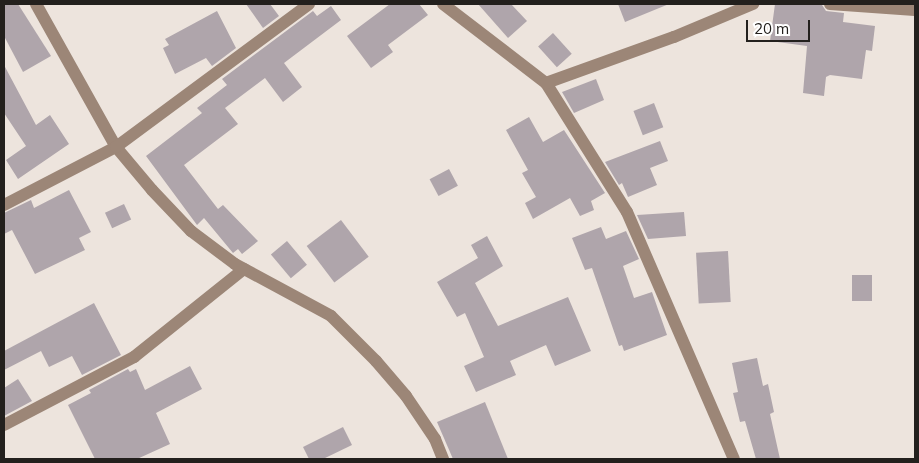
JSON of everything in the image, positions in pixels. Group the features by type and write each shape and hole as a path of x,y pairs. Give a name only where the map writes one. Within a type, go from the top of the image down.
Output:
{"street":[{"path":"36,4 116,146 191,230 244,269 331,316 376,361 406,396 435,438 444,459"},
{"path":"4,205 116,146 309,4"},
{"path":"443,4 546,83 627,212 734,459"},
{"path":"546,83 674,37 753,4"},
{"path":"830,4 915,10"},
{"path":"4,425 134,357 244,269"}],"building":[{"path":"4,4 18,4 51,56 23,72 4,36"},
{"path":"246,4 270,4 279,16 263,28"},
{"path":"390,4 419,4 428,15 388,45 393,52 371,68 347,36"},
{"path":"478,4 511,4 527,21 508,38"},
{"path":"618,4 669,4 625,22"},
{"path":"775,4 822,5 826,11 844,13 843,22 875,26 872,51 866,50 862,79 830,75 826,77 824,96 803,93 807,46 770,41"},
{"path":"331,6 341,20 284,63 302,87 283,102 265,78 225,108 238,124 184,165 218,209 223,205 258,241 242,254 238,249 233,253 204,218 197,225 146,156 202,113 197,108 227,85 222,79 313,11 317,16"},
{"path":"217,11 236,48 212,66 206,58 175,74 163,48 169,45 165,39"},
{"path":"553,33 572,54 557,67 538,46"},
{"path":"4,65 36,125 50,115 69,144 18,179 6,160 26,146 4,113"},
{"path":"596,79 604,100 574,113 562,92"},
{"path":"654,103 663,127 643,135 633,111"},
{"path":"529,117 543,142 564,130 605,193 591,201 594,210 580,216 570,198 533,219 525,203 536,197 522,173 528,170 506,130"},
{"path":"660,141 668,161 650,168 657,185 628,197 622,183 619,185 605,162"},
{"path":"449,169 458,186 438,196 430,179"},
{"path":"69,190 91,232 79,238 85,250 35,274 12,230 4,234 4,213 31,200 34,208"},
{"path":"124,204 131,219 112,228 105,213"},
{"path":"684,212 686,236 648,239 637,215"},
{"path":"341,220 369,257 334,283 307,246"},
{"path":"601,227 606,239 626,231 639,259 623,266 634,298 652,292 667,335 624,351 622,345 619,346 592,268 585,270 572,238"},
{"path":"487,236 503,266 475,283 498,326 568,297 591,351 555,366 546,345 510,361 516,375 476,392 464,366 484,357 465,313 457,317 437,282 478,258 471,245"},
{"path":"287,241 307,265 291,278 271,254"},
{"path":"728,251 731,302 699,304 696,253"},
{"path":"852,275 872,275 872,301 852,301"},
{"path":"94,303 121,355 82,375 72,356 49,367 41,351 4,370 4,351"},
{"path":"757,358 763,386 768,384 774,412 770,414 780,459 756,459 745,421 740,422 733,393 738,392 732,363"},
{"path":"190,366 202,389 156,413 170,444 137,459 95,459 68,405 91,393 89,390 128,369 130,372 136,369 145,390"},
{"path":"18,379 32,401 4,416 4,388"},
{"path":"485,402 508,459 453,459 437,422"},
{"path":"343,427 352,445 323,459 309,459 303,447"}]}
